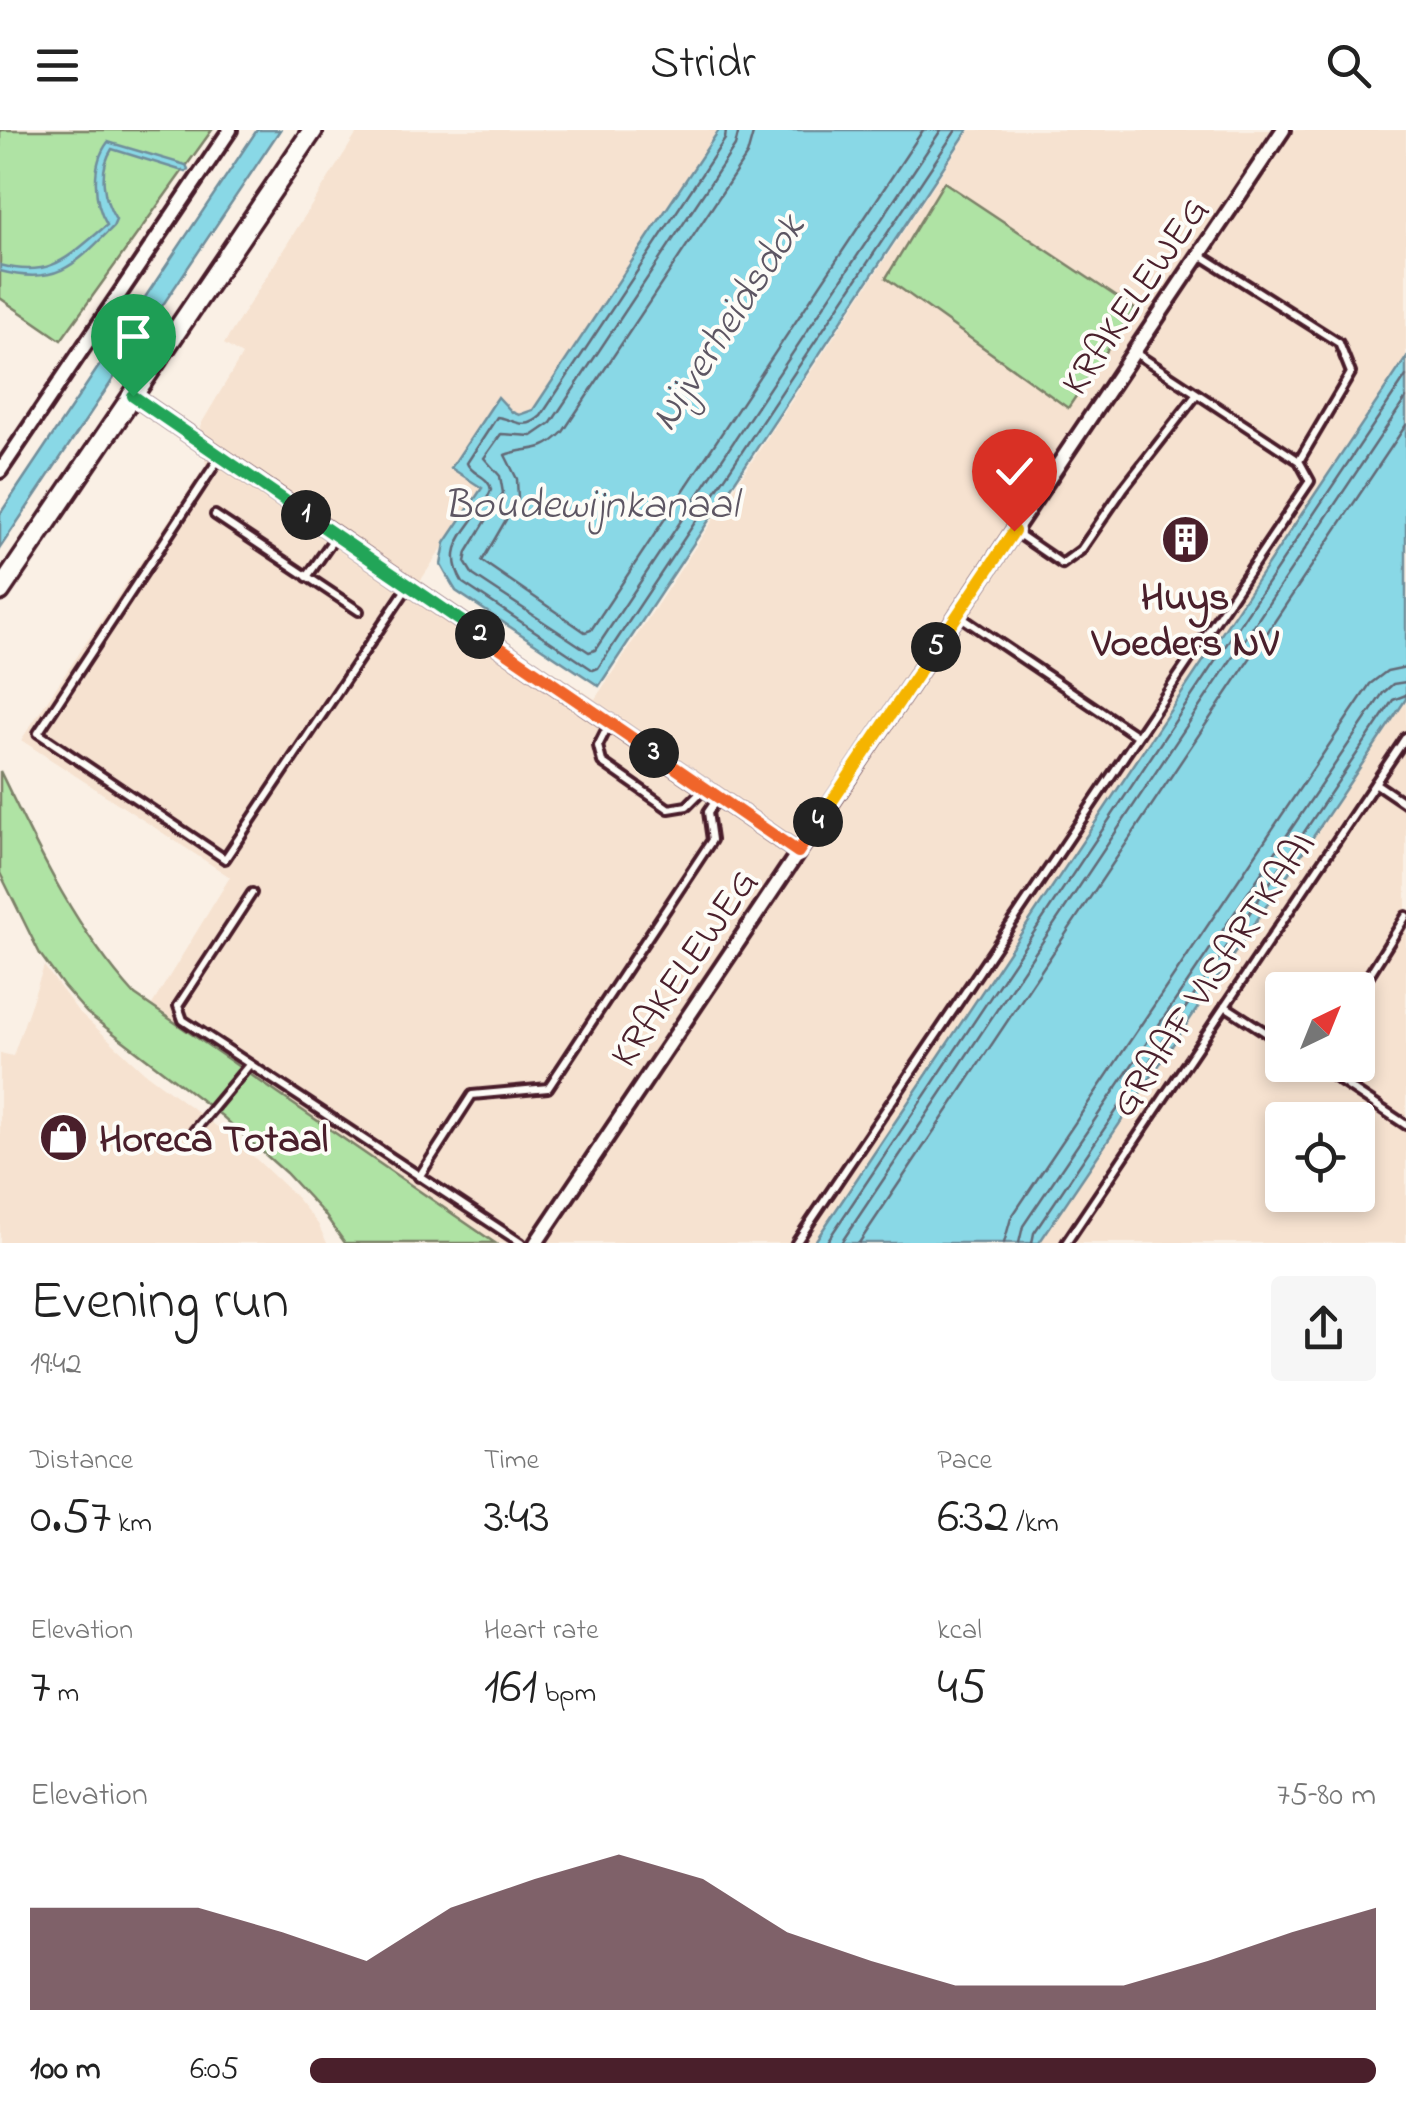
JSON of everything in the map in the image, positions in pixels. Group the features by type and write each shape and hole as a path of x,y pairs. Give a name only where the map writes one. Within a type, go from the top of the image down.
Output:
{"main road":[{"path":"0,591 313,130"}],"street":[{"path":"0,471 230,130"},
{"name":"KRAKELEWEG","path":"536,1243 1283,130"},
{"path":"133,396 798,852"}],"lane":[{"path":"1200,254 1339,342 1351,373 1299,461"},
{"path":"796,1243 1310,481 1299,461 1134,352"},
{"path":"1014,531 1062,564 1081,550 1198,394"},
{"path":"221,456 38,733 226,859 409,585"},
{"path":"215,515 359,612"},
{"path":"308,577 336,535"},
{"path":"958,615 1137,736"},
{"path":"610,723 598,746 602,762 669,809 687,806 705,788"},
{"name":"GRAAF VISARTKAAI","path":"1066,1243 1406,737"},
{"path":"1375,782 1406,804"},
{"path":"420,1176 472,1095 548,1088 712,840 708,812 718,797"},
{"path":"252,894 178,1006 183,1020 520,1243"},
{"path":"1371,972 1406,916"},
{"path":"1225,1006 1265,1033"},
{"path":"194,1131 249,1065"},
{"path":"1341,1082 1406,1126"}],"shaded area":[{"path":"359,130 720,130 419,583 595,699 970,130 1406,130 1406,358 814,1243 494,1243 150,1008 230,877 21,740 206,465 200,426 242,355 224,344"},
{"path":"1406,699 1406,1243 1039,1243"},
{"path":"44,966 77,1010 144,1072 239,1143 295,1196 318,1224 327,1243 0,1243 0,1053 13,1056"}],"green space":[{"path":"0,130 212,130 61,340 0,298"},
{"path":"944,182 1135,309 1068,408 886,278"},
{"path":"0,771 76,916 135,995 495,1243 345,1243 286,1173 222,1116 87,1013 40,954 0,873"}],"water":[{"path":"257,130 280,130 0,548 0,514"},
{"name":"Boudewijnkanaal","path":"719,130 968,130 599,686 456,591 441,565 445,543 482,488 451,468 498,397 519,415 533,410"},
{"path":"108,142 186,165 188,169 186,172 112,149 104,176 105,194 116,220 113,227 64,269 36,276 0,271 0,265 33,269 59,262 107,225 96,183 99,161"},
{"path":"1406,358 1406,699 1039,1243 814,1243"}],"place":[{"name":"Huys Voeders NV","path":"1185,540"},
{"name":"Horeca Totaal","path":"64,1137"}],"route":[{"path":"133,396 798,852 1014,531"}],"water label":[{"name":"Nijverheidsdok","path":"725,321"}]}
